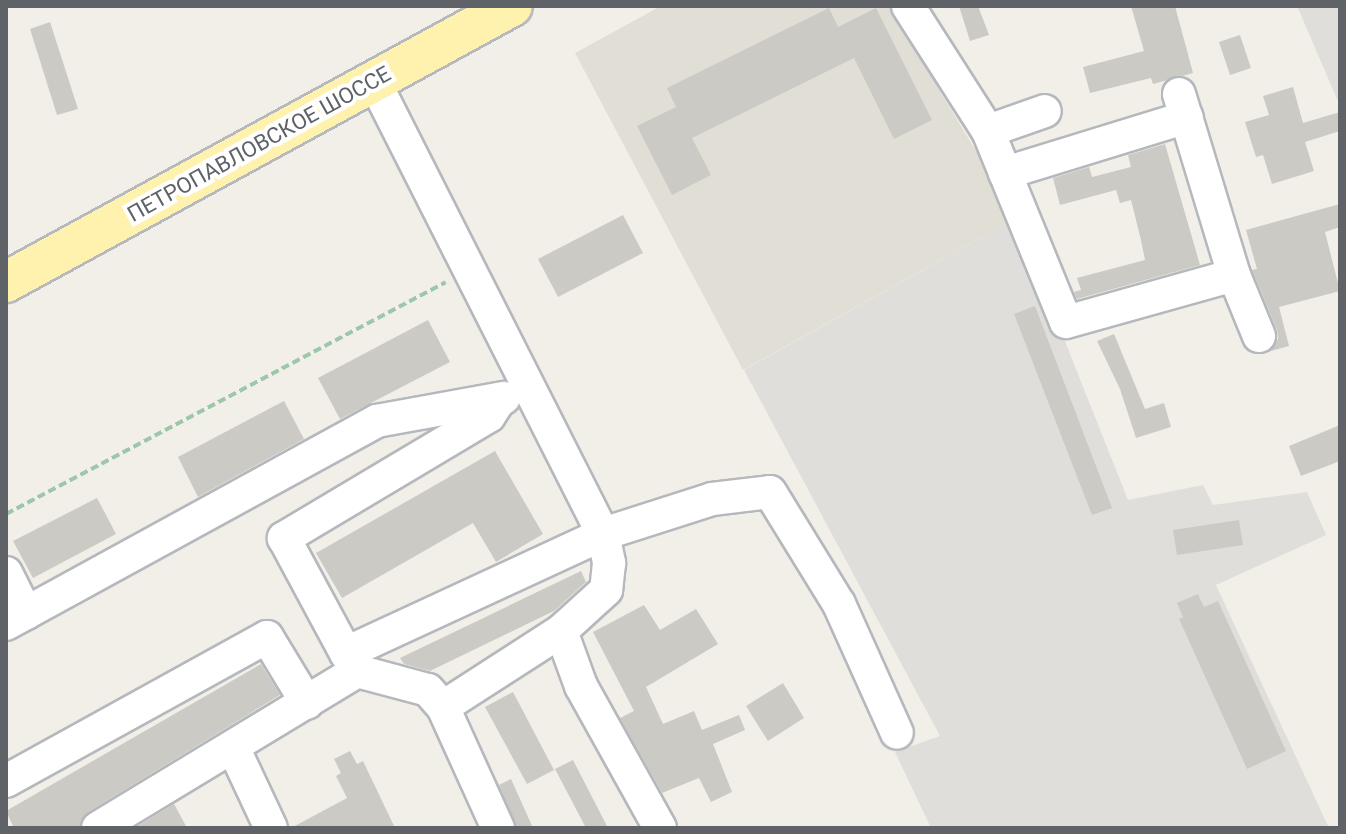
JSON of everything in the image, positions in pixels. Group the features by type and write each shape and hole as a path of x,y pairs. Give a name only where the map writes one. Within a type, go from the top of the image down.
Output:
{"main road":[{"name":"ПЕТРОПАВЛОВСКОЕ ШОССЕ","path":"6,282 512,6"}],"street":[{"path":"908,6 988,131 1066,322 1234,275"},
{"path":"374,81 470,270 514,393 603,534 609,563 606,590 561,631 443,707"},
{"path":"1005,173 1183,105 1234,275 1259,336"},
{"path":"988,131 1045,111"},
{"path":"6,573 16,618 377,421 514,393"},
{"path":"498,828 443,707 428,690 352,662 284,538 489,416 514,393"},
{"path":"111,825 307,703 352,662 603,534 712,499 770,492 839,604 897,733"},
{"path":"561,631 581,686 660,828"},
{"path":"6,781 267,637 307,703"},
{"path":"233,747 271,828"}],"path":[{"path":"6,514 470,270"}],"shaded area":[{"path":"661,6 889,6 1016,218 743,370 575,53"},
{"path":"1297,6 1340,6 1340,106"},
{"path":"1016,218 1128,500 1203,485 1213,505 1307,492 1326,535 1216,585 1329,828 931,828 895,752 940,736 744,370"}],"building":[{"path":"959,6 978,6 989,35 970,41"},
{"path":"1131,6 1175,6 1193,73 1153,84 1151,78 1090,93 1083,67 1144,51"},
{"path":"829,8 838,27 876,8 932,120 894,139 854,58 692,138 711,175 672,195 637,126 676,107 667,88"},
{"path":"50,22 78,109 57,115 30,29"},
{"path":"1240,35 1251,68 1230,75 1219,42"},
{"path":"1293,87 1303,123 1340,112 1340,131 1305,142 1314,171 1272,184 1263,155 1256,157 1245,122 1269,115 1263,96"},
{"path":"1165,144 1200,265 1077,299 1074,292 1081,290 1077,278 1145,260 1131,200 1120,203 1116,190 1060,205 1053,178 1089,167 1092,177 1131,167 1128,155"},
{"path":"1340,204 1340,227 1325,232 1340,291 1279,307 1289,346 1271,351 1278,339 1277,330 1252,270 1257,269 1246,230"},
{"path":"623,215 643,253 558,297 538,259"},
{"path":"1035,306 1112,508 1092,515 1014,314"},
{"path":"428,320 450,362 340,419 318,378"},
{"path":"1114,334 1145,409 1164,403 1171,427 1136,438 1120,389 1097,341"},
{"path":"284,401 304,439 198,497 178,457"},
{"path":"1340,425 1340,461 1301,476 1289,446"},
{"path":"495,451 543,534 496,562 473,523 342,598 316,553"},
{"path":"97,498 116,534 33,578 13,541"},
{"path":"1239,520 1243,545 1177,555 1173,530"},
{"path":"581,571 586,582 554,611 430,671 404,664 400,658"},
{"path":"1198,594 1204,607 1218,601 1286,751 1247,769 1179,619 1183,617 1177,603"},
{"path":"644,605 660,630 696,609 718,644 646,687 663,724 694,711 702,730 739,715 745,730 713,744 732,792 711,802 699,778 662,793 620,718 634,711 593,632"},
{"path":"261,664 280,695 88,812 79,828 14,828 6,811"},
{"path":"783,683 804,718 768,741 746,706"},
{"path":"513,692 554,770 527,784 485,707"},
{"path":"350,751 357,764 363,761 395,828 291,828 347,798 336,776 341,773 334,759"},
{"path":"573,760 608,828 586,828 555,769"},
{"path":"511,779 533,828 517,828 499,785"},
{"path":"174,804 187,828 135,828"}]}
